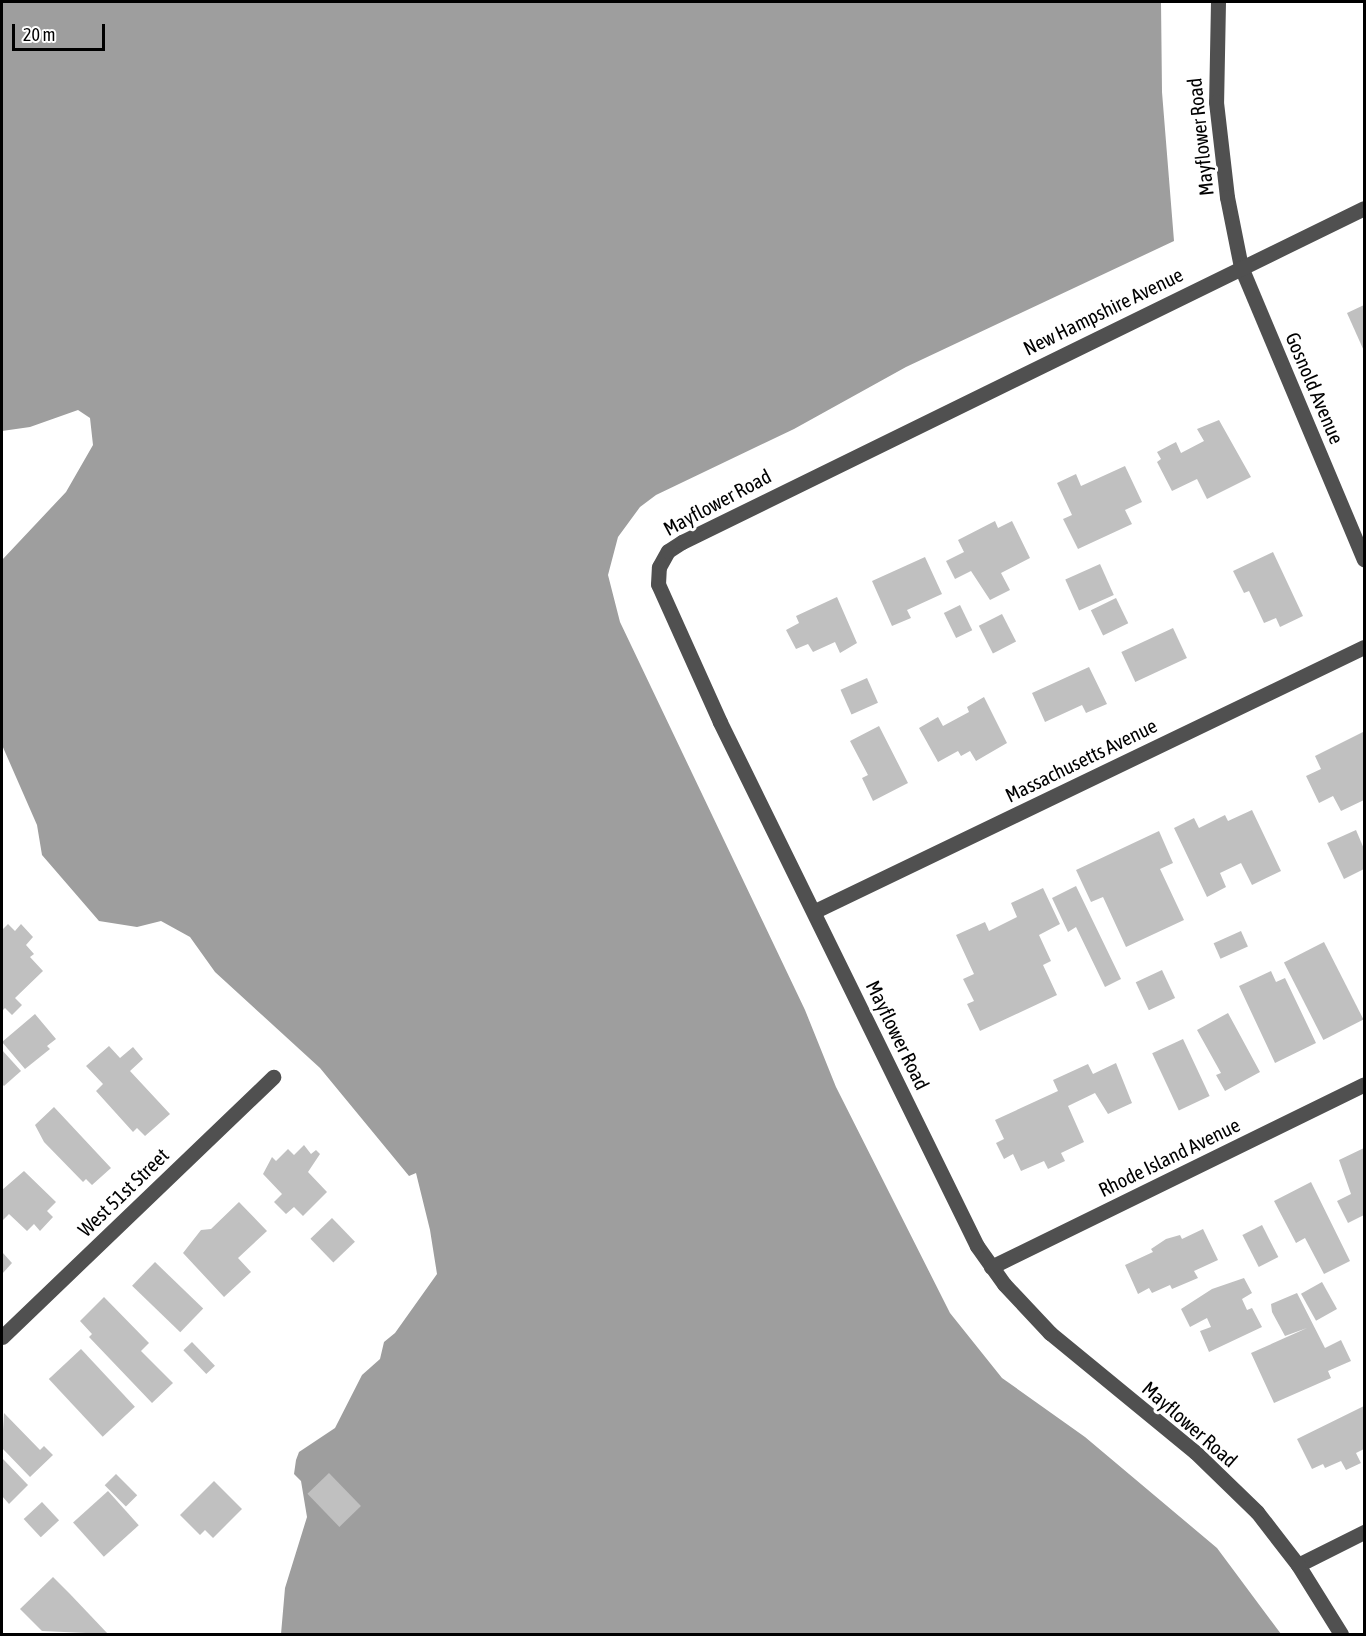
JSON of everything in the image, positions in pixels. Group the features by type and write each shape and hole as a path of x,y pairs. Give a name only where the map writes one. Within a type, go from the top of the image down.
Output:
{"street":[{"name":"Mayflower Road","path":"1218,2 1216,102 1227,197 1241,267"},
{"name":"New Hampshire Avenue","path":"860,453 1365,208"},
{"name":"Gosnold Avenue","path":"1241,267 1365,559"},
{"name":"Mayflower Road","path":"860,453 668,550 659,567 658,584 720,722 815,911 977,1246 991,1267 1050,1333 1195,1452 1257,1512 1298,1565 1341,1635"},
{"name":"Massachusetts Avenue","path":"815,911 1365,647"},
{"name":"West 51st Street","path":"2,1337 273,1077"},
{"name":"Rhode Island Avenue","path":"991,1267 1365,1084"},
{"path":"1298,1565 1365,1532"}],"shaded area":[{"path":"2,2 1161,2 1162,92 1174,241 906,367 794,429 656,495 640,507 618,537 608,575 620,622 805,1010 836,1087 950,1313 1002,1378 1085,1437 1217,1548 1281,1634 281,1634 285,1588 307,1517 301,1481 294,1474 296,1460 299,1452 335,1428 362,1375 380,1359 384,1342 395,1333 437,1274 430,1230 416,1173 409,1176 320,1068 215,972 190,937 161,921 137,927 99,921 42,855 37,825 2,745 2,560 66,492 93,445 90,418 78,410 30,427 2,431"}],"building":[{"path":"1364,305 1364,351 1347,313"},
{"path":"1219,420 1251,477 1207,499 1197,479 1172,491 1157,462 1161,459 1157,452 1176,442 1181,453 1204,441 1197,429"},
{"path":"1125,466 1142,502 1125,510 1132,524 1078,549 1063,519 1072,515 1057,483 1076,474 1081,486"},
{"path":"995,521 998,528 1012,521 1030,558 1001,573 1010,590 990,600 971,571 955,579 946,561 964,552 958,540"},
{"path":"1273,552 1303,616 1280,627 1276,618 1264,623 1249,591 1244,593 1233,571"},
{"path":"925,557 942,594 907,610 911,618 892,626 872,581"},
{"path":"1100,564 1114,595 1079,611 1065,579"},
{"path":"837,597 857,643 840,653 835,642 813,652 808,644 796,649 786,630 799,623 796,616"},
{"path":"1116,598 1128,623 1103,635 1091,610"},
{"path":"960,605 972,630 956,638 944,613"},
{"path":"1002,614 1016,642 993,653 979,626"},
{"path":"1173,628 1187,658 1135,682 1121,652"},
{"path":"1089,667 1107,704 1086,713 1082,705 1045,722 1032,693"},
{"path":"867,678 878,703 851,714 841,690"},
{"path":"984,697 1007,743 976,761 970,751 961,756 958,751 938,762 919,728 938,717 943,726 969,712 967,707"},
{"path":"879,726 908,783 873,801 862,778 868,775 850,741"},
{"path":"1363,732 1364,800 1341,811 1333,796 1319,803 1306,776 1321,769 1315,756"},
{"path":"1252,810 1281,871 1252,885 1241,863 1220,873 1226,887 1207,897 1174,828 1194,818 1199,828 1225,815 1228,821"},
{"path":"1356,830 1364,849 1364,869 1344,879 1327,843"},
{"path":"1159,831 1173,863 1160,869 1184,920 1126,947 1103,897 1091,902 1076,870"},
{"path":"1076,886 1121,979 1105,987 1076,927 1068,932 1052,898"},
{"path":"1043,888 1060,924 1039,935 1051,961 1043,965 1057,995 980,1031 967,1004 974,1001 963,979 974,974 956,935 985,922 989,931 1017,917 1011,903"},
{"path":"8,924 15,931 21,924 33,937 26,945 34,954 30,957 43,971 15,998 22,1005 12,1015 5,1008 2,1011 2,930"},
{"path":"1241,931 1248,947 1221,959 1214,943"},
{"path":"1324,942 1363,1020 1323,1040 1284,962"},
{"path":"1162,970 1175,998 1149,1010 1136,982"},
{"path":"1271,971 1276,982 1285,978 1316,1043 1275,1063 1239,986"},
{"path":"1228,1013 1260,1072 1225,1091 1216,1075 1221,1073 1197,1030"},
{"path":"35,1014 56,1039 47,1046 50,1049 25,1069 2,1042"},
{"path":"1183,1039 1210,1096 1179,1110 1152,1053"},
{"path":"109,1046 120,1058 133,1047 143,1059 130,1071 170,1114 145,1136 137,1128 133,1132 96,1091 103,1084 86,1066"},
{"path":"2,1050 21,1071 4,1086 2,1084"},
{"path":"1116,1063 1132,1103 1108,1114 1095,1093 1068,1106 1084,1142 1061,1153 1065,1161 1048,1169 1044,1161 1021,1171 1013,1154 1004,1159 996,1143 1004,1139 995,1120 1058,1091 1053,1080 1088,1064 1093,1074"},
{"path":"54,1107 111,1168 92,1185 86,1179 83,1182 44,1142 35,1125"},
{"path":"304,1145 311,1154 316,1150 320,1154 308,1172 327,1192 303,1216 294,1207 286,1214 274,1202 282,1194 263,1174 272,1157 276,1161 288,1149 294,1155"},
{"path":"1364,1148 1364,1215 1348,1223 1337,1201 1351,1194 1339,1160"},
{"path":"24,1171 56,1202 47,1211 53,1217 40,1231 34,1224 27,1231 9,1214 2,1221 2,1190"},
{"path":"1311,1182 1350,1261 1324,1274 1305,1238 1296,1243 1274,1201"},
{"path":"239,1202 267,1231 238,1258 251,1272 224,1297 183,1253 201,1230 211,1229"},
{"path":"332,1218 355,1242 333,1263 310,1239"},
{"path":"1262,1225 1278,1257 1259,1267 1242,1235"},
{"path":"1203,1229 1218,1260 1194,1271 1198,1278 1172,1289 1170,1285 1152,1293 1149,1288 1138,1294 1125,1265 1153,1252 1151,1249 1166,1239 1180,1235 1182,1239"},
{"path":"2,1252 12,1263 2,1274"},
{"path":"155,1262 203,1309 180,1332 132,1286"},
{"path":"1244,1278 1252,1293 1242,1299 1247,1310 1252,1308 1262,1327 1209,1352 1200,1331 1211,1327 1207,1318 1190,1327 1181,1309 1212,1289"},
{"path":"1322,1282 1337,1309 1316,1321 1301,1294"},
{"path":"1297,1293 1325,1348 1341,1340 1351,1361 1328,1371 1331,1378 1274,1403 1251,1353 1307,1328 1285,1336 1272,1312 1271,1304"},
{"path":"104,1297 149,1343 141,1351 173,1383 152,1403 89,1337 92,1334 80,1321"},
{"path":"192,1342 215,1366 206,1374 183,1350"},
{"path":"81,1349 135,1407 103,1437 49,1379"},
{"path":"1364,1406 1364,1449 1356,1453 1361,1463 1346,1470 1341,1461 1325,1468 1323,1464 1312,1469 1297,1439"},
{"path":"4,1413 40,1450 44,1446 53,1455 30,1477 2,1448"},
{"path":"2,1458 28,1485 9,1504 2,1496"},
{"path":"329,1473 361,1506 339,1527 307,1494"},
{"path":"116,1474 137,1495 126,1507 105,1485"},
{"path":"214,1481 242,1509 213,1538 205,1530 200,1535 180,1515"},
{"path":"108,1491 139,1525 104,1557 73,1522"},
{"path":"42,1502 59,1520 41,1537 24,1519"},
{"path":"53,1577 108,1634 42,1631 20,1609"}]}
